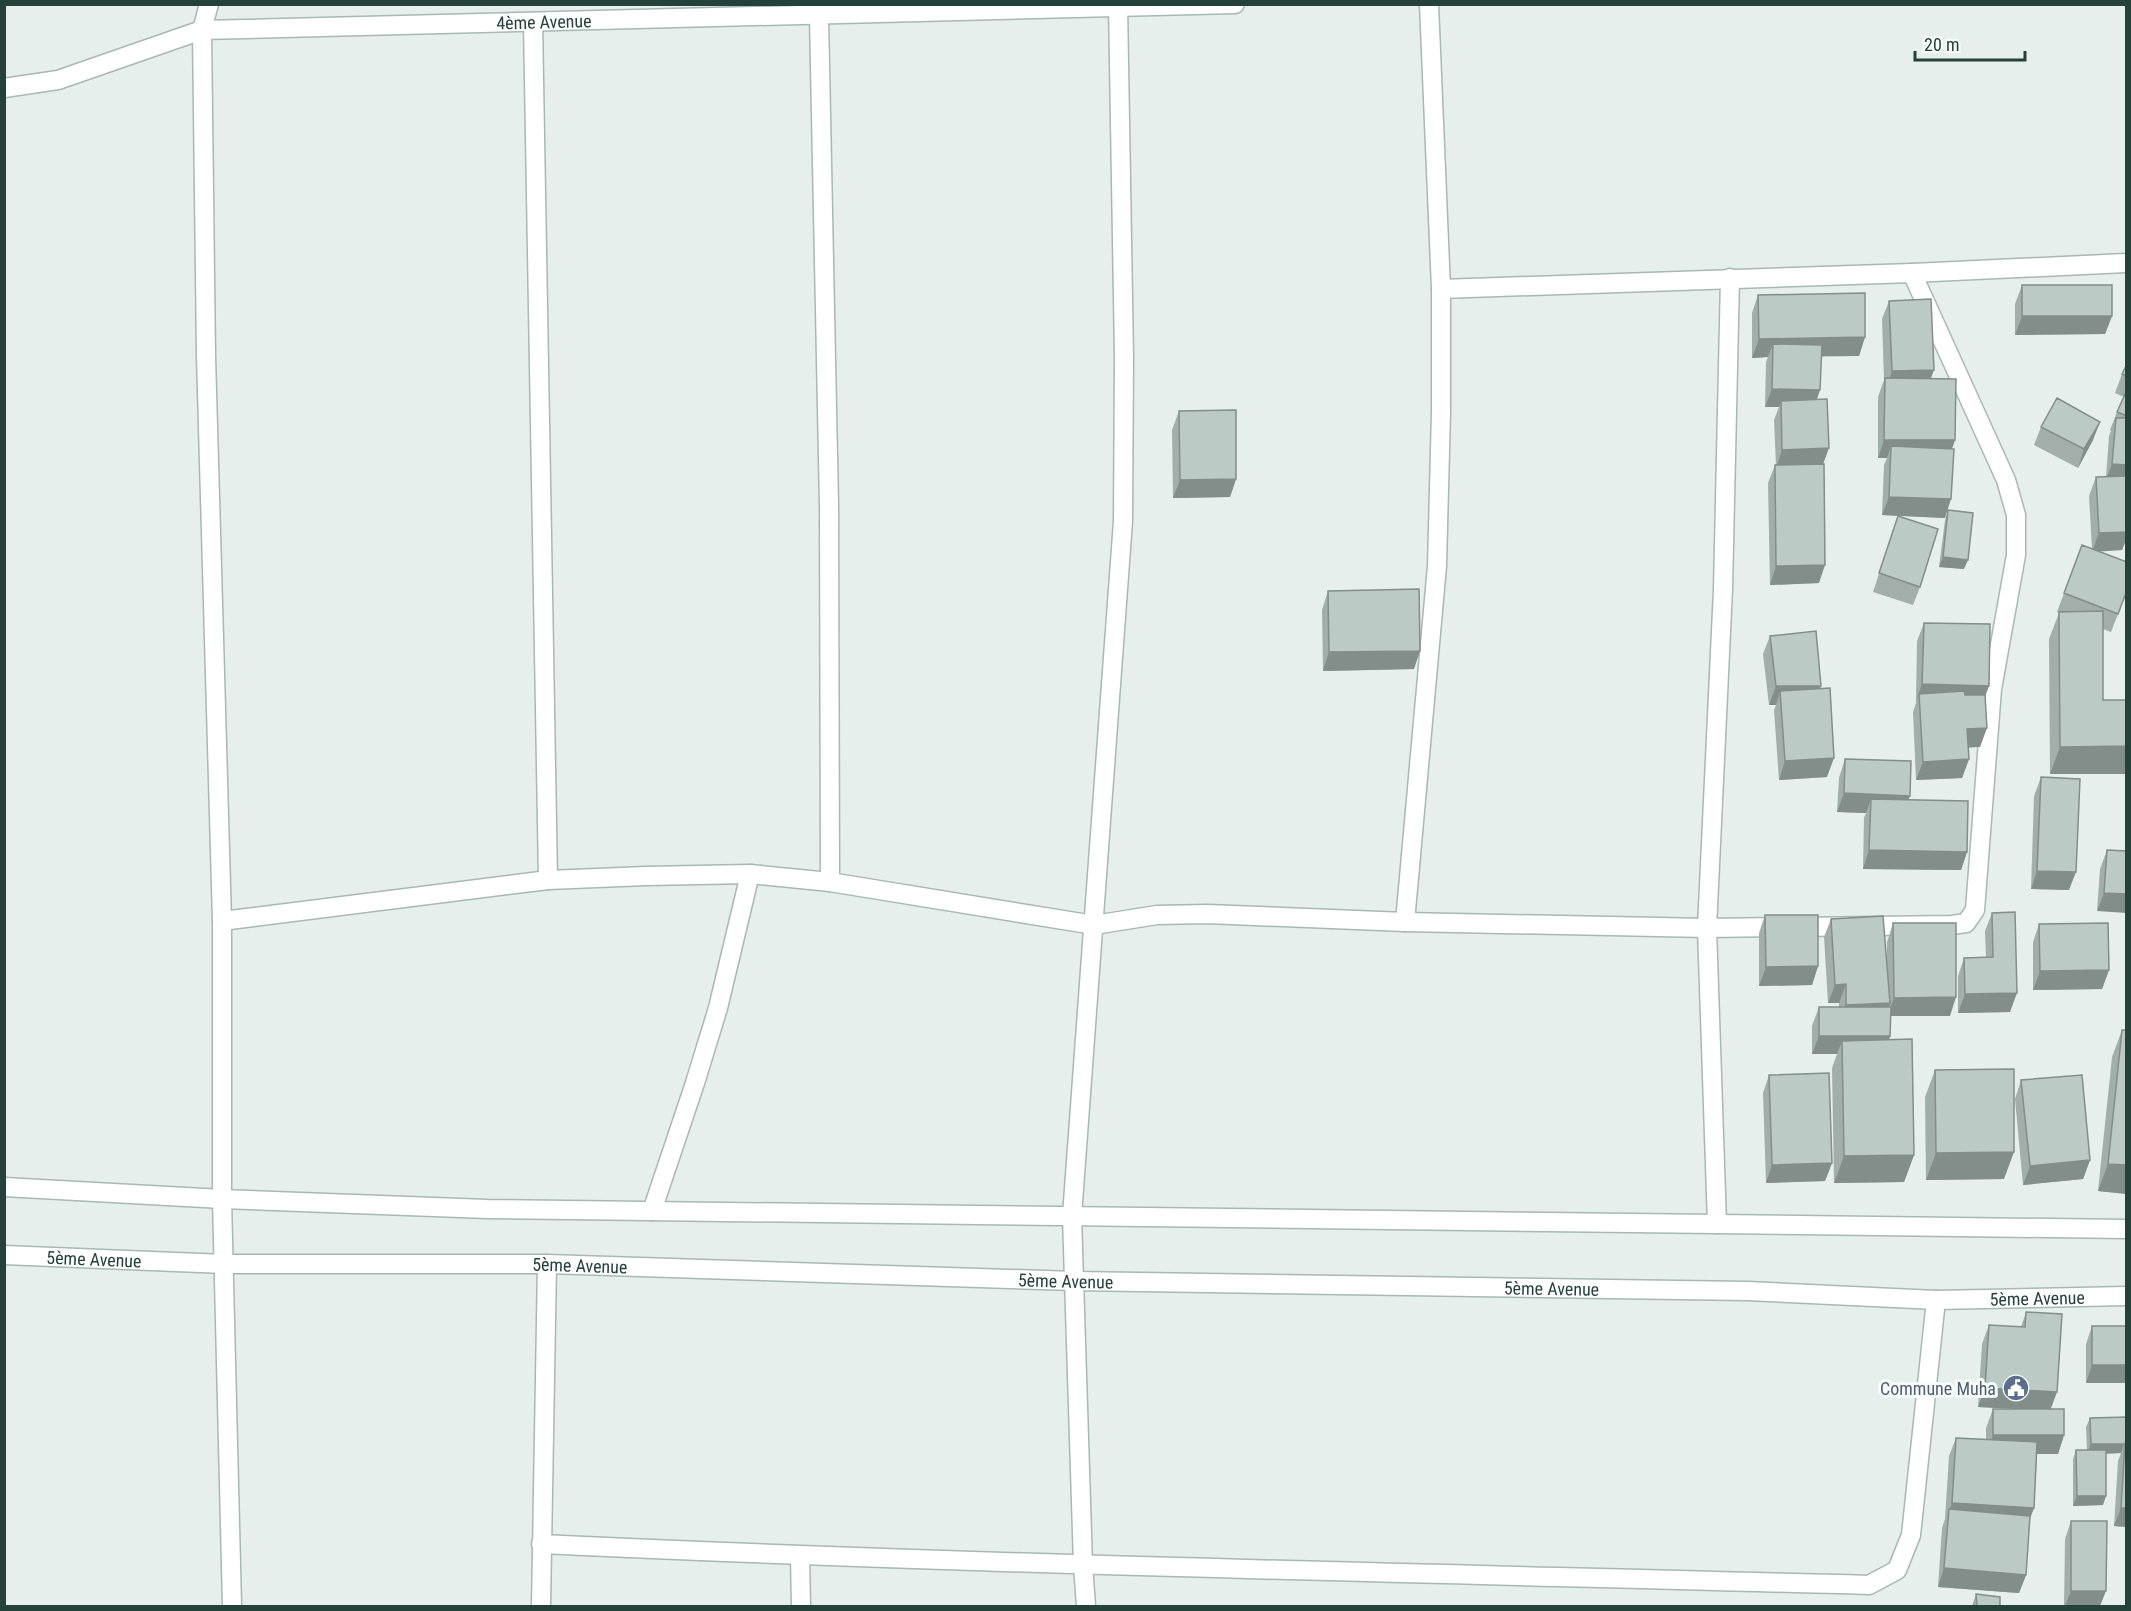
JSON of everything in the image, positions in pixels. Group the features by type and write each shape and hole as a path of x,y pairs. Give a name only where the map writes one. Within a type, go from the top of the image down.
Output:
{"street":[{"path":"208,4 202,30 206,356 222,921 222,1199 232,1606"},
{"name":"4ème Avenue","path":"4,88 58,80 202,30 1235,4"},
{"path":"1405,922 1437,566 1441,289 1429,4"},
{"path":"1086,1606 1072,1216 1123,521 1124,357 1118,6"},
{"path":"819,16 829,506 830,882"},
{"path":"533,22 548,880"},
{"path":"1441,289 1912,273 2127,263"},
{"path":"222,921 548,880 750,874 830,882 1094,925 1157,915 1207,914 1405,922 1707,928 1952,925 1966,922 1975,910 1992,688 2016,555 2016,515 2006,480 1912,273"},
{"path":"1717,1224 1707,928 1723,589 1730,278"},
{"path":"652,1211 715,1018 750,874"},
{"path":"4,1188 487,1209 2127,1228"},
{"name":"5ème Avenue","path":"4,1255 225,1264 548,1264 1074,1281 1747,1291 1936,1300 2127,1296"},
{"path":"541,1606 548,1264"},
{"path":"541,1544 800,1556 1083,1565 1869,1586 1897,1570 1911,1535 1936,1300"},
{"path":"800,1556 801,1606"}],"building":[{"path":"2022,285 2112,285 2112,316 2022,316"},
{"path":"1865,293 1865,337 1759,339 1758,295"},
{"path":"1931,299 1934,370 1892,371 1889,301"},
{"path":"1773,344 1822,345 1820,390 1772,389"},
{"path":"2127,364 2127,376 2122,374"},
{"path":"1885,378 1956,379 1955,440 1884,440"},
{"path":"2127,392 2127,416 2117,412"},
{"path":"2057,398 2100,422 2084,449 2041,427"},
{"path":"1827,399 1829,448 1782,450 1781,401"},
{"path":"1236,410 1236,479 1180,480 1179,411"},
{"path":"2116,418 2127,418 2127,465 2112,464"},
{"path":"1891,446 1954,449 1951,499 1889,497"},
{"path":"1824,464 1825,565 1776,566 1775,465"},
{"path":"2126,476 2127,532 2099,533 2096,477"},
{"path":"1948,510 1973,513 1968,560 1943,557"},
{"path":"1898,516 1938,529 1920,587 1879,573"},
{"path":"2082,545 2127,562 2127,590 2118,614 2064,593"},
{"path":"1419,589 1420,651 1329,652 1328,591"},
{"path":"2103,611 2103,700 2127,700 2127,746 2060,747 2059,612"},
{"path":"1924,623 1990,624 1989,686 1922,684"},
{"path":"1816,631 1821,686 1776,686 1770,636"},
{"path":"1830,688 1834,758 1785,761 1780,691"},
{"path":"1964,691 1965,695 1985,695 1987,728 1967,729 1969,759 1923,762 1919,694"},
{"path":"1845,759 1911,761 1910,796 1844,793"},
{"path":"2041,777 2080,779 2076,872 2037,871"},
{"path":"1871,799 1968,801 1967,852 1869,850"},
{"path":"2107,850 2127,851 2127,894 2104,893"},
{"path":"2015,912 2017,993 1965,994 1964,958 1993,957 1992,913"},
{"path":"1765,915 1818,915 1818,966 1766,967"},
{"path":"1883,916 1890,1003 1846,1005 1846,984 1835,985 1831,919"},
{"path":"1893,923 1956,923 1956,997 1894,998"},
{"path":"2108,923 2109,970 2040,971 2039,924"},
{"path":"1819,1007 1891,1007 1890,1036 1819,1036"},
{"path":"2122,1030 2127,1030 2127,1165 2108,1164"},
{"path":"1912,1039 1914,1155 1844,1156 1842,1041"},
{"path":"2014,1069 2014,1152 1936,1153 1935,1070"},
{"path":"1829,1073 1832,1163 1772,1165 1769,1075"},
{"path":"2082,1075 2090,1160 2030,1166 2021,1080"},
{"path":"2026,1312 2062,1314 2057,1392 1985,1388 1989,1325 2025,1327"},
{"path":"2092,1326 2127,1326 2127,1365 2092,1365"},
{"path":"1993,1409 2064,1409 2064,1435 1993,1435"},
{"path":"2127,1417 2127,1443 2091,1444 2090,1418"},
{"path":"1956,1438 2037,1442 2034,1508 1952,1503"},
{"path":"2125,1443 2127,1443 2127,1508 2121,1508"},
{"path":"2076,1450 2106,1450 2106,1496 2077,1496"},
{"path":"1949,1509 2030,1516 2026,1575 1944,1568"},
{"path":"2071,1521 2107,1521 2106,1591 2071,1591"},
{"path":"1976,1594 2000,1597 2000,1606 1977,1606"}],"place":[{"name":"Commune Muha","path":"2016,1388"}]}
